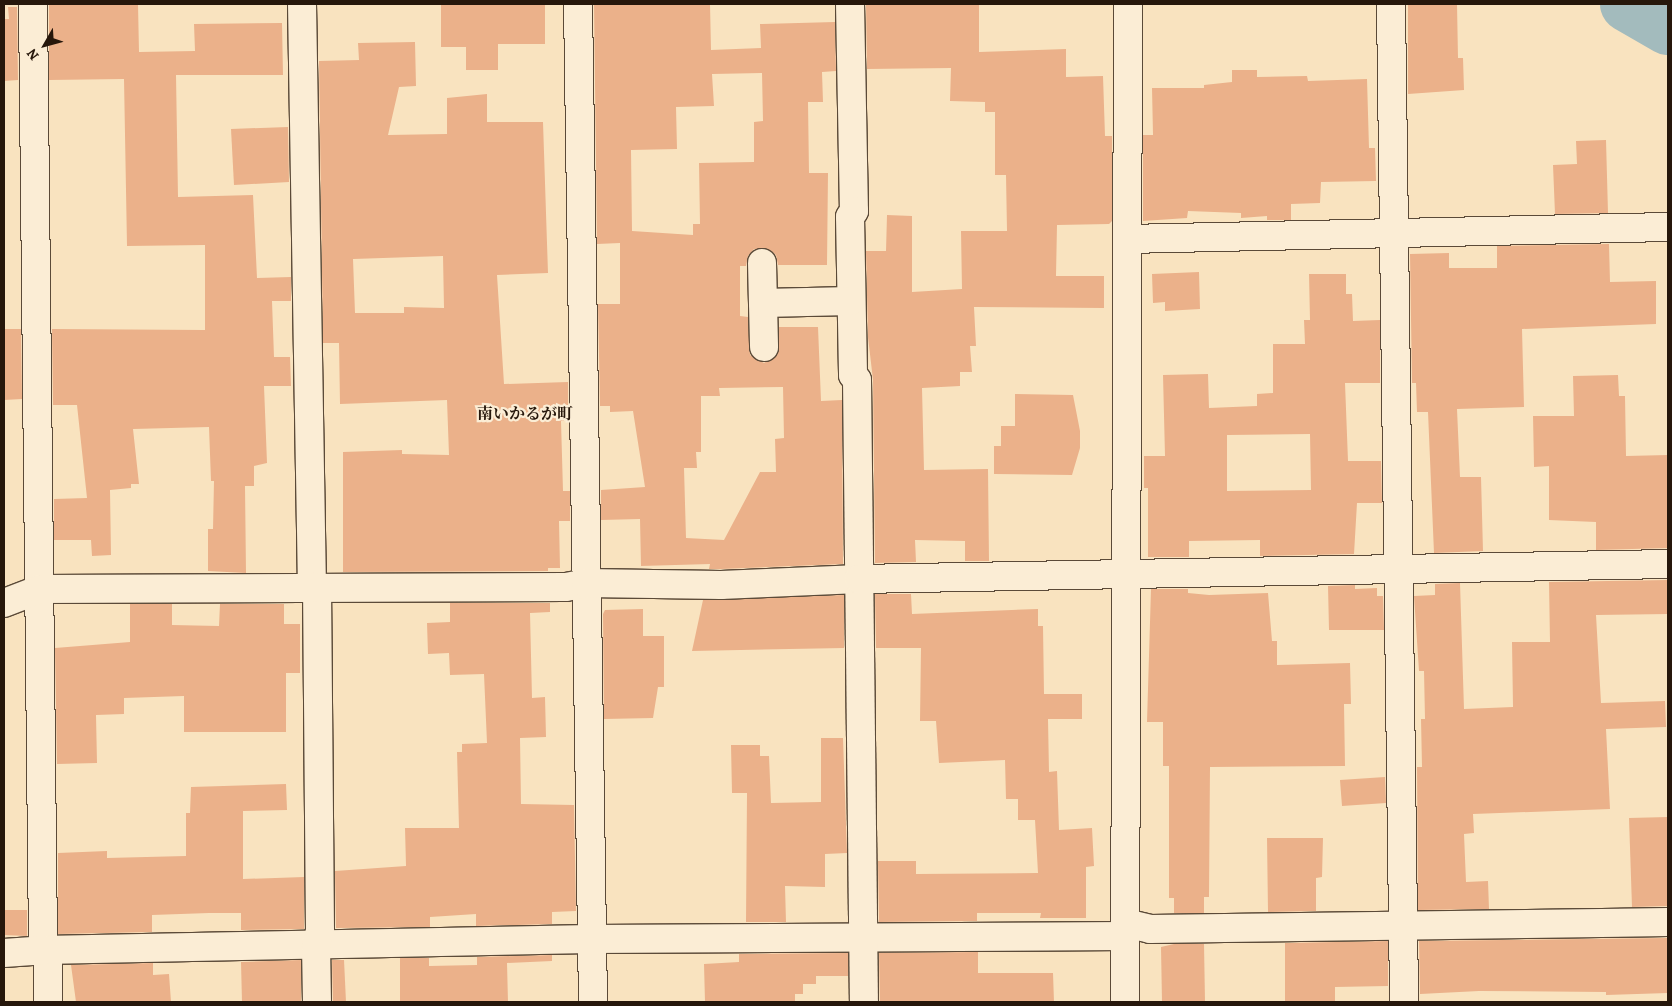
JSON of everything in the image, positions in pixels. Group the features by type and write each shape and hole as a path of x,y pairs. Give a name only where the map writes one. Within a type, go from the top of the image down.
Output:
{"street":[{"path":"34,4 40,589 48,1002"},
{"path":"302,4 320,931 316,945 317,1002"},
{"path":"578,4 593,1002"},
{"path":"850,4 854,212 850,217 851,301 853,375 857,380 864,1002"},
{"path":"1125,1002 1124,574 1128,4"},
{"path":"1391,4 1392,231 1400,570 1404,1002"},
{"path":"1127,239 1392,231 1668,226"},
{"path":"762,263 764,347"},
{"path":"763,303 851,301"},
{"path":"4,603 40,589 314,586 566,587 586,583 721,585 859,579 1668,564"},
{"path":"4,953 46,950 592,939 863,937 1125,929 1403,927 1668,922"}],"building":[{"path":"49,4 138,4 139,52 195,51 194,24 282,23 283,75 176,75 178,197 253,195 257,278 291,277 291,301 272,301 274,357 290,357 291,386 264,386 267,463 254,466 254,486 245,486 246,573 208,571 208,529 213,529 214,481 211,481 209,427 133,429 139,484 131,484 131,488 110,490 111,555 92,556 91,540 54,540 54,499 87,498 77,405 53,405 52,329 205,330 205,245 127,246 124,79 49,80"},
{"path":"441,4 545,4 545,44 498,44 498,70 466,70 466,47 441,47"},
{"path":"594,4 710,4 711,50 761,48 760,24 835,22 836,71 822,72 823,102 808,102 809,173 828,173 827,265 778,265 776,255 770,250 754,249 748,256 746,266 740,266 740,316 748,317 750,355 764,363 778,354 779,327 818,327 821,401 842,400 843,564 721,569 709,569 710,564 641,566 640,519 601,520 601,490 645,487 633,411 610,412 610,406 600,406 598,304 620,304 620,243 597,244","holes":["762,73 763,121 754,122 754,162 699,163 700,224 693,224 693,235 632,231 631,150 677,149 676,107 714,106 712,74","783,387 784,438 775,439 776,472 760,472 724,540 686,538 684,468 697,468 696,452 701,452 701,396 720,396 719,388"]},
{"path":"866,4 979,4 979,52 1066,49 1066,77 1103,76 1105,136 1112,136 1112,221 1109,224 1057,225 1056,276 1104,276 1104,308 974,307 976,346 970,346 972,372 960,372 960,386 922,388 924,470 988,469 989,561 965,561 965,541 915,540 916,562 875,563 873,380 868,337 866,251 886,251 887,215 912,216 912,292 962,289 961,231 1007,231 1006,175 995,175 995,112 985,112 985,102 950,101 951,68 867,69"},
{"path":"1408,4 1457,4 1458,58 1463,58 1464,90 1408,94"},
{"path":"8,7 17,7 18,80 4,81 4,19 9,19"},
{"path":"415,42 416,86 399,87 388,135 447,134 447,98 487,94 487,122 543,122 548,273 497,275 504,384 568,382 568,408 563,408 564,421 561,421 563,491 570,491 570,521 559,521 560,568 548,568 548,571 343,572 343,452 402,450 402,454 449,455 447,400 340,404 339,343 323,343 319,61 359,60 358,43","holes":["443,256 444,308 404,307 404,313 355,313 353,259"]},
{"path":"1232,70 1257,70 1257,77 1307,76 1308,81 1367,79 1369,148 1375,148 1376,181 1321,182 1320,203 1291,204 1291,220 1267,220 1267,216 1241,218 1241,213 1188,211 1187,218 1143,221 1143,135 1153,135 1152,88 1204,88 1204,85 1232,82"},
{"path":"288,127 289,182 234,185 231,129"},
{"path":"1606,140 1608,213 1555,214 1553,165 1577,164 1576,141"},
{"path":"1609,244 1610,282 1656,281 1656,324 1522,329 1524,407 1457,409 1460,477 1481,477 1483,551 1434,553 1428,412 1417,412 1416,383 1412,383 1410,254 1449,253 1449,268 1497,268 1497,246"},
{"path":"1199,272 1200,309 1165,311 1165,302 1153,303 1152,274"},
{"path":"1309,274 1346,274 1346,294 1352,294 1353,321 1380,320 1380,383 1345,383 1348,461 1381,461 1382,503 1357,503 1354,554 1260,556 1260,540 1189,541 1189,557 1148,557 1148,488 1144,488 1144,456 1165,456 1163,375 1208,374 1209,408 1257,406 1257,394 1273,393 1273,344 1305,344 1304,320 1310,320","holes":["1310,434 1311,490 1227,491 1227,435"]},
{"path":"4,329 21,329 22,399 4,400"},
{"path":"1618,375 1619,396 1625,396 1626,456 1668,455 1668,548 1596,550 1596,522 1549,520 1549,466 1534,467 1533,416 1574,416 1573,376"},
{"path":"1015,394 1073,395 1080,431 1080,448 1072,475 994,474 994,446 1001,446 1001,426 1015,426"},
{"path":"1668,580 1668,614 1596,615 1601,703 1665,701 1666,727 1606,729 1610,809 1473,814 1474,833 1464,834 1466,882 1488,881 1489,909 1418,910 1417,767 1422,767 1421,719 1425,719 1424,671 1419,671 1414,596 1435,595 1435,584 1460,583 1464,709 1513,707 1512,642 1550,642 1549,582"},
{"path":"1355,585 1355,589 1377,588 1377,596 1383,596 1384,630 1329,630 1328,586"},
{"path":"1151,589 1188,589 1188,593 1209,595 1268,593 1272,641 1277,641 1277,665 1350,663 1351,704 1344,704 1345,766 1210,767 1209,897 1204,897 1204,913 1174,913 1174,898 1169,898 1169,766 1163,766 1163,722 1147,722"},
{"path":"875,594 911,594 912,614 1038,609 1038,626 1043,626 1044,694 1082,694 1082,719 1048,719 1049,772 1057,771 1059,830 1092,828 1094,866 1086,867 1086,918 1040,918 1041,913 977,913 977,921 879,922 878,861 916,861 916,874 1038,873 1035,820 1018,820 1018,799 1006,799 1005,760 939,763 936,721 920,721 921,648 876,648"},
{"path":"844,595 844,648 692,651 703,600"},
{"path":"450,603 550,603 550,612 530,613 532,698 545,697 546,737 520,738 521,804 574,805 576,911 552,912 552,924 476,926 476,914 430,917 430,927 336,928 335,871 406,866 405,828 459,828 457,752 462,752 462,744 487,743 484,674 450,675 449,653 428,654 427,623 450,622"},
{"path":"130,604 172,604 172,625 219,626 220,604 284,604 284,624 300,624 300,673 286,673 286,732 184,732 184,696 124,698 124,714 96,715 97,763 57,764 55,648 130,642"},
{"path":"643,609 643,636 664,636 664,687 658,687 653,718 604,719 603,614 605,610"},
{"path":"821,738 843,738 847,853 825,854 825,887 785,886 786,922 746,922 747,793 732,793 731,745 760,745 760,756 769,756 771,803 821,802"},
{"path":"1385,777 1386,803 1342,806 1340,780"},
{"path":"286,784 287,810 243,811 243,879 304,877 304,929 241,930 241,913 209,913 152,915 152,932 58,934 58,853 107,851 107,858 186,856 186,813 190,813 191,787"},
{"path":"1668,817 1668,906 1632,907 1629,818"},
{"path":"1267,838 1323,838 1322,877 1316,878 1316,911 1268,912"},
{"path":"4,910 27,910 27,936 4,935"},
{"path":"1668,938 1668,993 1606,995 1606,992 1479,991 1420,994 1419,941"},
{"path":"1388,941 1388,986 1335,987 1335,1002 1285,1002 1285,943"},
{"path":"1174,944 1204,944 1205,1002 1162,1002 1161,947"},
{"path":"978,952 978,973 1053,973 1054,1002 880,1002 879,953"},
{"path":"848,953 848,976 816,976 816,984 803,984 803,994 795,994 795,1002 705,1002 704,964 739,962 739,954"},
{"path":"552,955 552,961 507,963 508,1002 400,1002 400,958 429,958 429,966 477,965 477,957"},
{"path":"301,960 301,1002 242,1002 241,962"},
{"path":"332,960 344,960 346,1002 333,1002"},
{"path":"153,963 153,975 169,974 171,1002 76,1002 71,965"}],"waterway":[{"path":"1628,4 1668,27"}],"district":[{"name":"南いかるが町","path":"525,414"}]}
